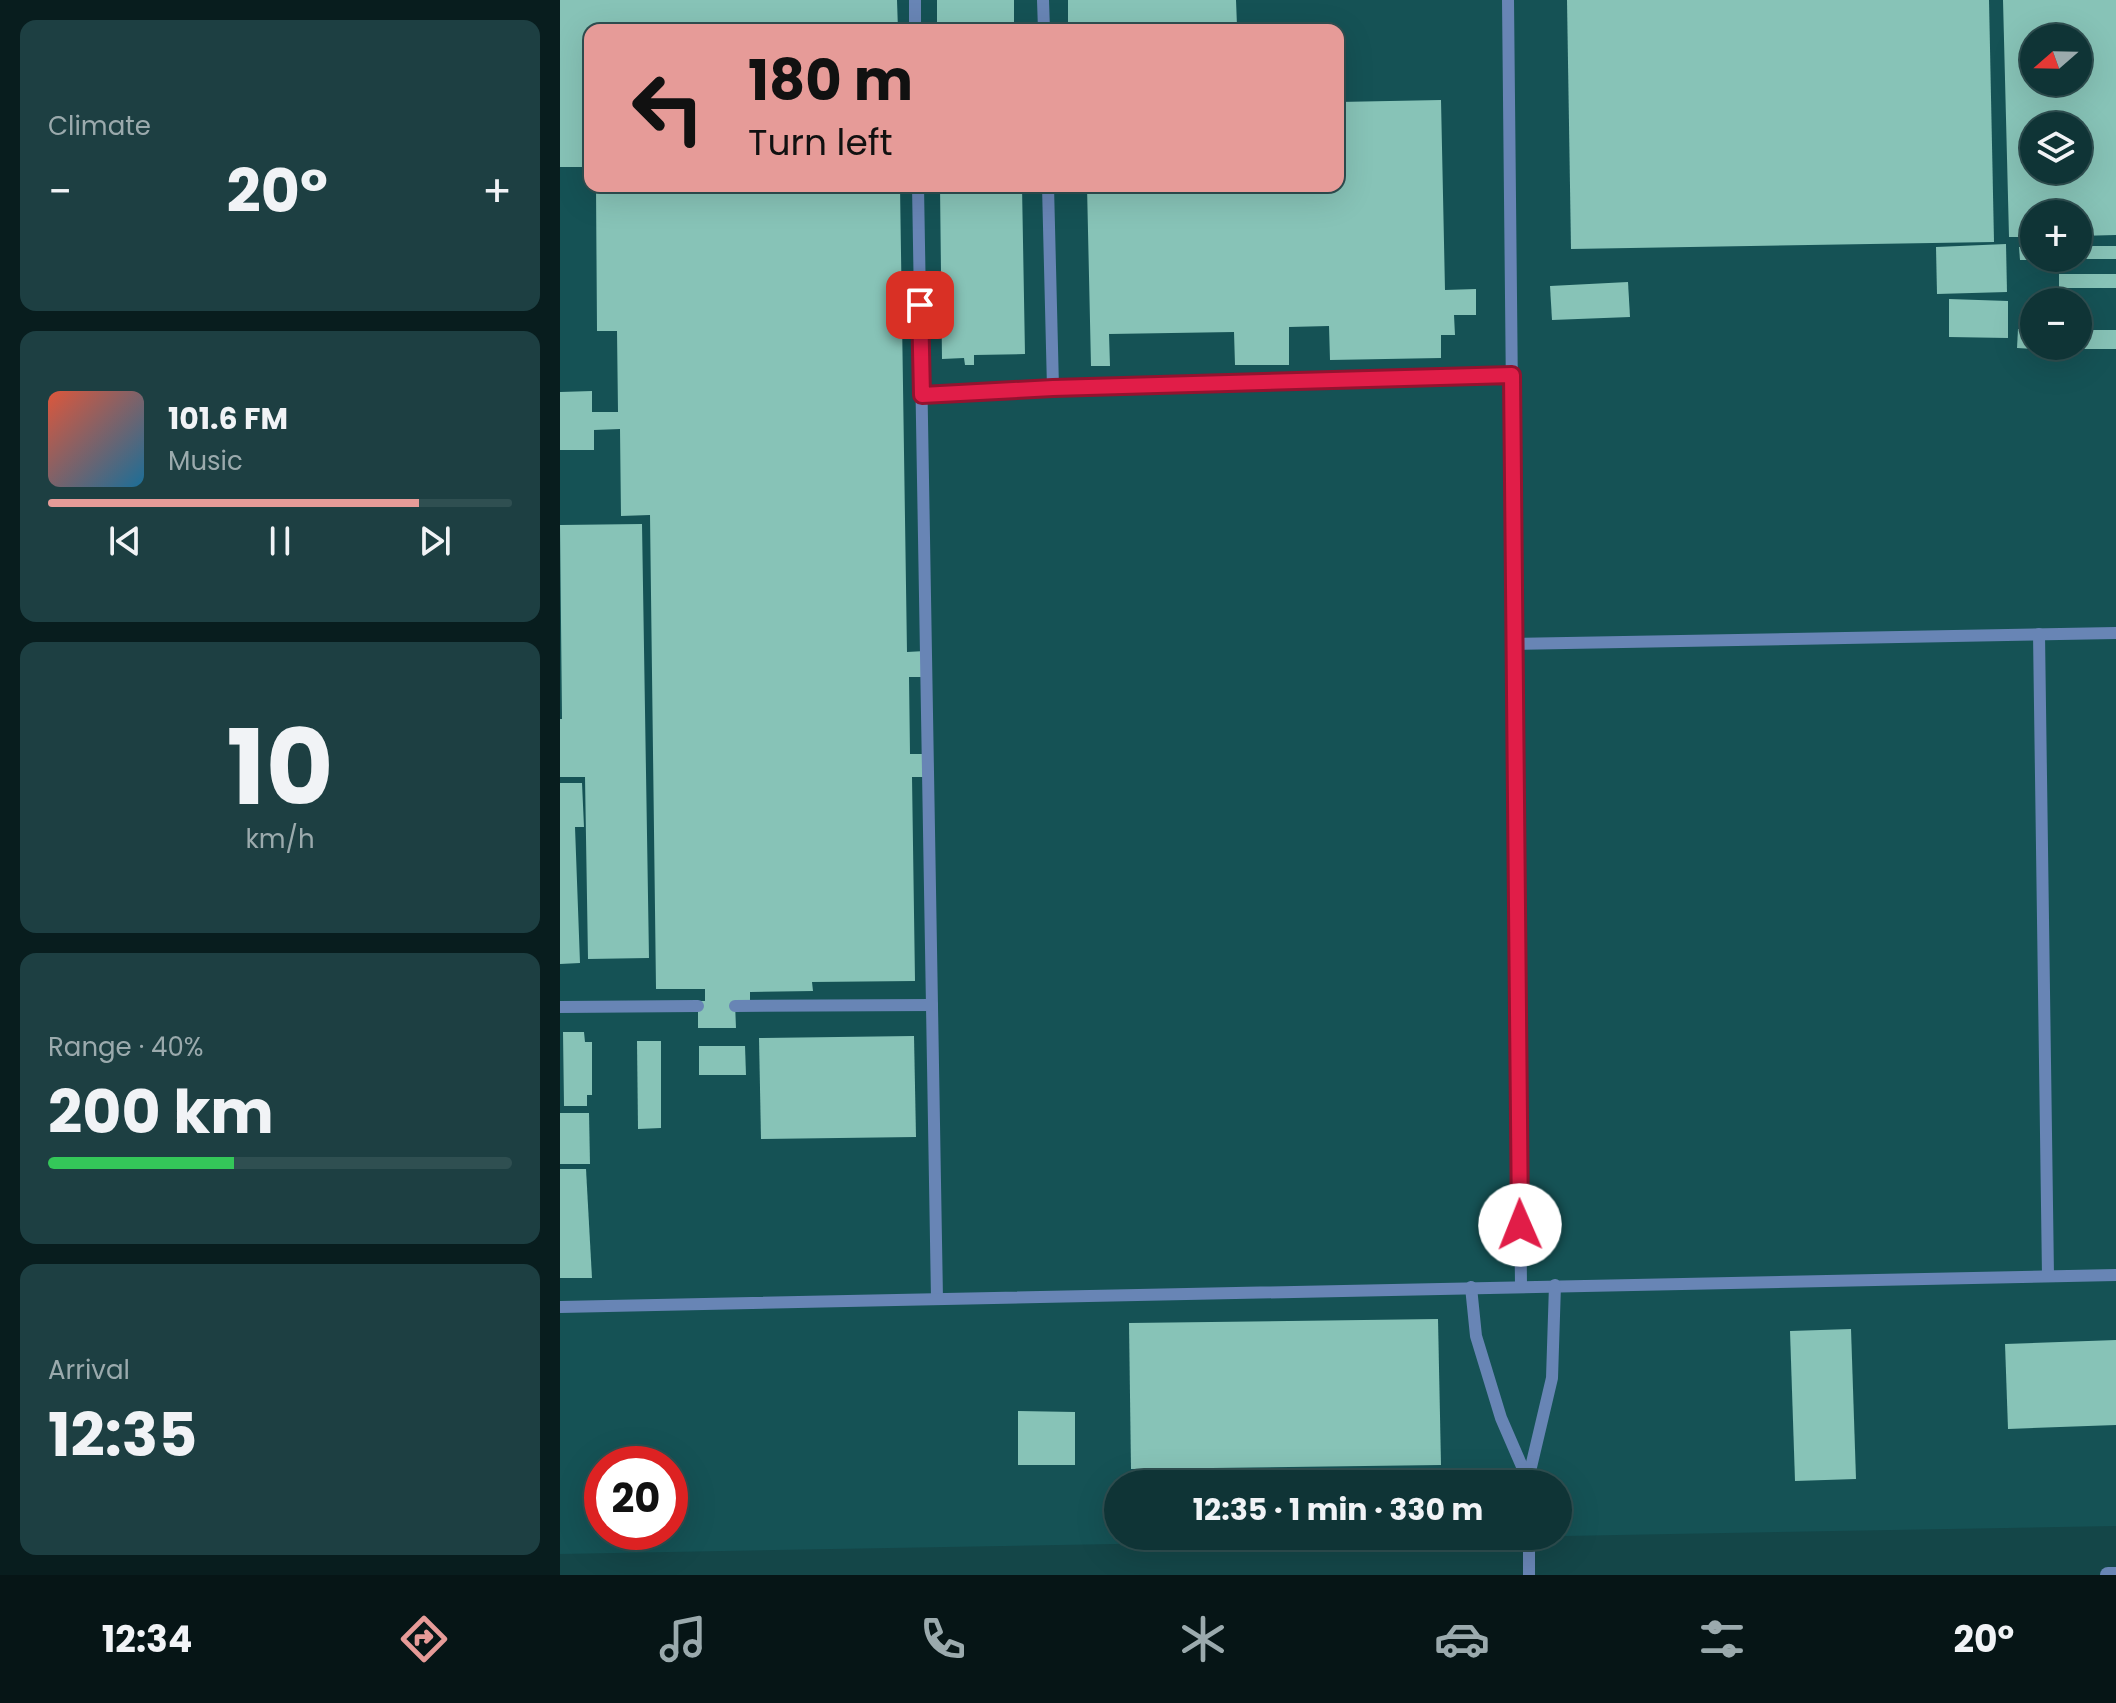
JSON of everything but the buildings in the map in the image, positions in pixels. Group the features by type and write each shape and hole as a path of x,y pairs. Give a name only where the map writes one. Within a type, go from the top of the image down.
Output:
{"street":[{"path":"2108,1575 2116,1575"}],"lane":[{"path":"915,0 915,24"},
{"path":"1043,0 1044,24"},
{"path":"1508,0 1521,1286"},
{"path":"918,192 937,1299"},
{"path":"1048,192 1053,388"},
{"path":"922,395 1053,388 1512,375"},
{"path":"1514,644 2116,633"},
{"path":"2039,634 2048,1276"},
{"path":"735,1006 932,1005"},
{"path":"560,1007 698,1006"},
{"path":"560,1307 2116,1275"},
{"path":"1530,1470 1552,1378 1555,1285"},
{"path":"1471,1287 1476,1336 1501,1418 1522,1470"},
{"path":"1529,1550 1529,1575"}],"shaded area":[{"path":"560,0 2116,0 2116,1526 1572,1536 1572,1470 1104,1470 1104,1544 560,1554"}],"route":[{"path":"920,305 922,395 1053,388 1512,375 1520,1225"}]}
